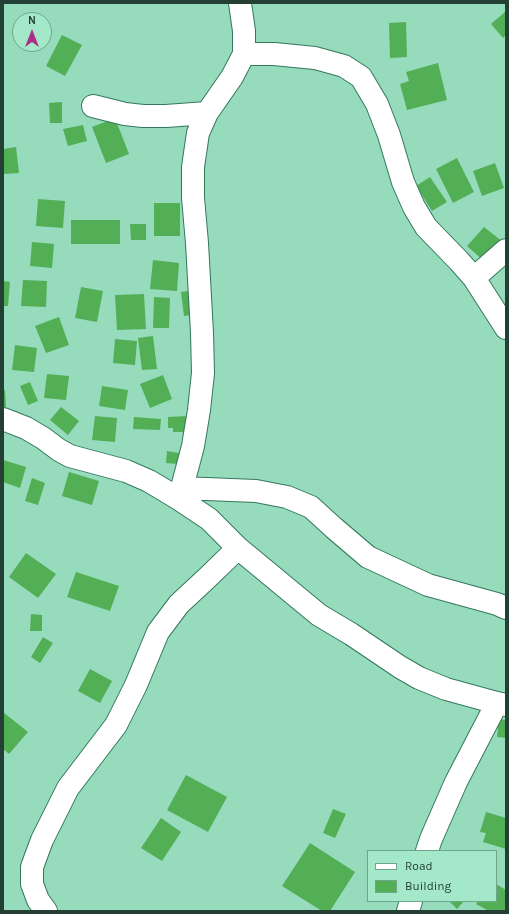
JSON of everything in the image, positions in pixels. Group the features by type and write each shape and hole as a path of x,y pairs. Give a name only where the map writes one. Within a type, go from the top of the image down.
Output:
{"street":[{"path":"180,493 193,446 203,373 201,311 193,198 193,167 198,133 207,113 232,77 244,54 244,31 240,3"},
{"path":"244,54 274,54 314,58 344,66 361,77 377,104 389,135 403,182 414,207 426,227 474,278 506,328"},
{"path":"93,106 125,114 143,116 207,113"},
{"path":"474,278 506,250"},
{"path":"3,419 26,428 43,438 58,450 70,456 126,471 180,493 238,548 319,615 419,678 446,689 501,704 456,782 427,850"},
{"path":"180,493 256,491 287,497 311,507 368,556 428,585 497,604 506,608"},
{"path":"46,911 38,900 32,884 32,867 42,840 68,788 116,725 136,685 158,632 179,604 238,548"}],"building":[{"path":"506,11 506,35 503,38 491,24"},
{"path":"406,22 407,57 390,58 389,23"},
{"path":"62,35 82,45 65,76 46,66"},
{"path":"438,63 447,100 407,110 400,84 409,81 406,72"},
{"path":"62,102 62,123 50,123 49,103"},
{"path":"115,118 129,154 106,163 92,127"},
{"path":"83,125 87,141 68,146 63,129"},
{"path":"16,147 19,173 3,174 3,149"},
{"path":"457,158 474,192 453,203 436,169"},
{"path":"495,163 504,188 482,196 473,171"},
{"path":"430,177 447,202 432,211 416,186"},
{"path":"38,199 65,201 63,228 36,226"},
{"path":"154,203 180,203 180,236 154,236"},
{"path":"71,220 120,220 120,244 71,244"},
{"path":"130,224 146,224 146,240 131,240"},
{"path":"484,227 503,242 485,262 467,246"},
{"path":"32,242 54,244 52,268 30,266"},
{"path":"153,260 179,263 177,291 150,289"},
{"path":"23,280 47,281 46,307 21,306"},
{"path":"3,281 10,282 8,306 3,306"},
{"path":"81,287 103,291 97,322 75,318"},
{"path":"195,290 199,314 184,316 181,292"},
{"path":"144,294 146,329 117,330 115,295"},
{"path":"154,297 170,298 169,328 153,328"},
{"path":"59,317 69,345 46,353 35,326"},
{"path":"153,336 157,369 142,370 138,338"},
{"path":"115,339 137,341 135,365 113,363"},
{"path":"15,345 37,348 34,372 12,370"},
{"path":"47,374 69,376 66,400 44,398"},
{"path":"163,375 172,399 150,408 140,384"},
{"path":"30,382 38,401 28,405 20,386"},
{"path":"102,386 128,390 125,410 99,406"},
{"path":"3,390 5,390 6,407 3,407"},
{"path":"61,407 79,421 68,435 50,420"},
{"path":"95,416 117,418 115,442 92,440"},
{"path":"188,416 189,432 173,432 173,428 168,428 168,417"},
{"path":"134,417 161,419 160,430 133,429"},
{"path":"167,451 179,453 178,464 166,463"},
{"path":"3,460 26,467 20,488 3,482"},
{"path":"69,472 99,481 92,505 62,496"},
{"path":"32,478 45,483 38,505 25,501"},
{"path":"26,553 56,574 38,598 9,577"},
{"path":"76,572 119,586 110,611 67,597"},
{"path":"31,614 42,615 42,631 30,631"},
{"path":"43,637 53,643 40,663 31,657"},
{"path":"90,669 112,681 100,703 78,691"},
{"path":"3,712 28,732 9,754 3,749"},
{"path":"499,719 506,720 506,738 497,737"},
{"path":"186,775 227,797 208,832 167,810"},
{"path":"333,809 346,814 335,838 323,833"},
{"path":"486,812 506,818 506,849 483,842 486,833 480,832"},
{"path":"161,818 181,832 162,861 141,848"},
{"path":"310,843 355,872 330,911 322,911 282,886"},
{"path":"497,885 506,890 506,911 489,911 476,904 477,902 497,902"},
{"path":"450,902 463,902 457,909"}]}
